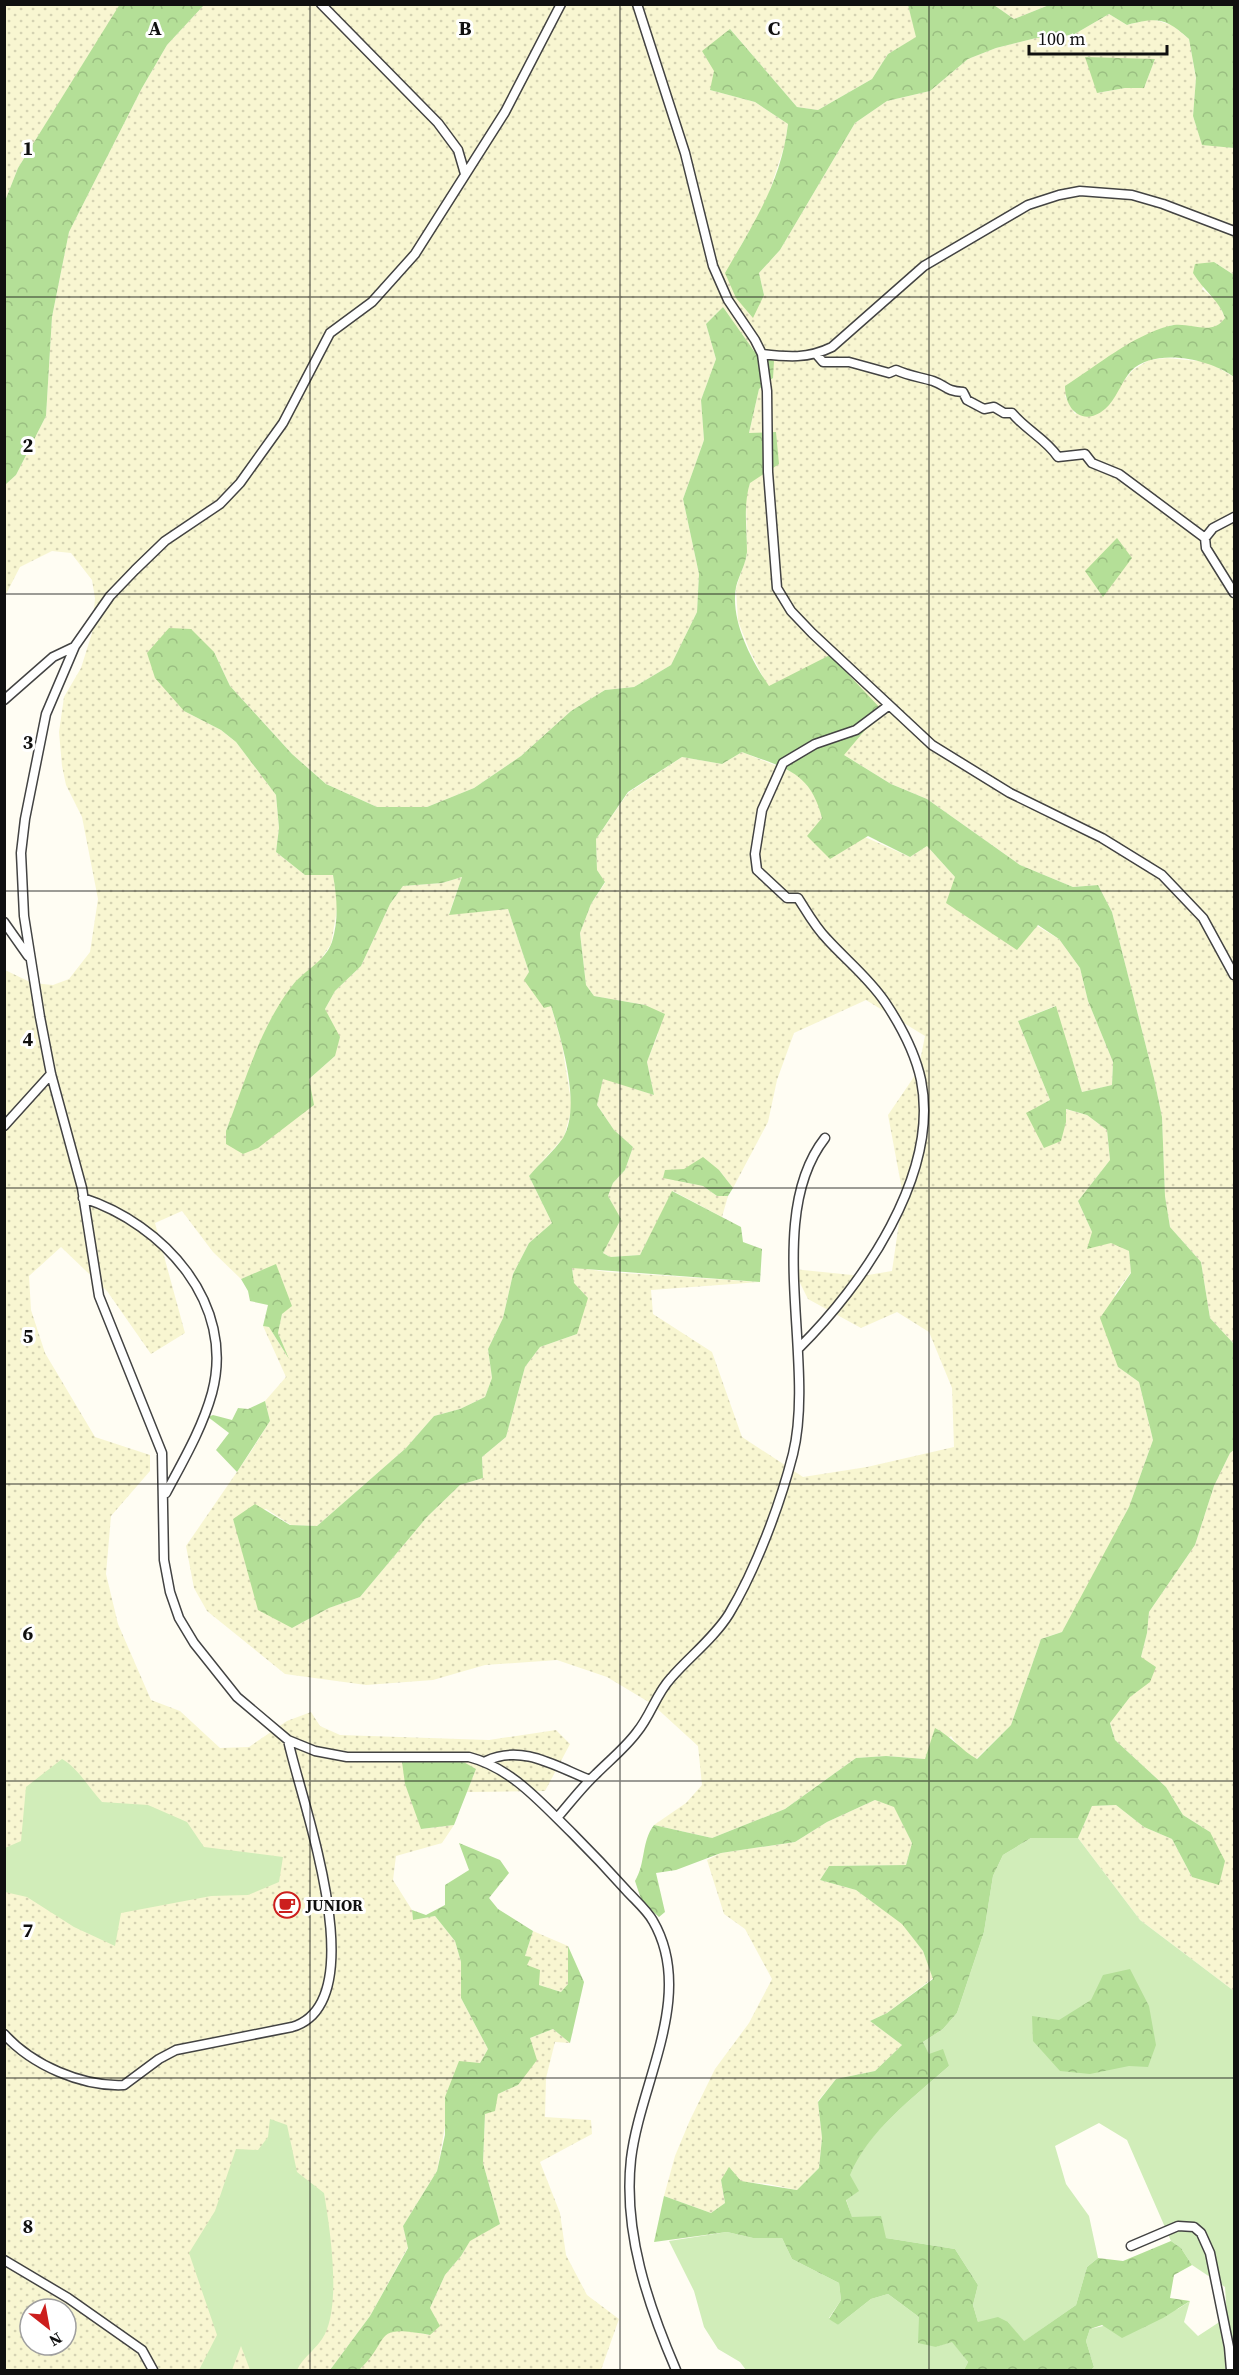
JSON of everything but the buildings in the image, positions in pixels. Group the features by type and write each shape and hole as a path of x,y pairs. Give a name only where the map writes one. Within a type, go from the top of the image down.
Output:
{"street":[{"path":"321,4 438,123 458,150 465,174"},
{"path":"561,4 505,112 407,263 372,302 330,333 283,423 240,483 220,504 165,541 135,570 110,596 75,646 46,714 25,819 21,884 30,959 51,1074 83,1198 99,1296 158,1441 164,1465 164,1560 170,1592 179,1618 194,1643 237,1697 288,1740 315,1751 347,1756 451,1755 486,1761 514,1779 557,1818 596,1856 654,1922 664,1948 671,1997 634,2143 630,2188 641,2273 676,2370"},
{"path":"637,4 685,153 713,266 728,300 762,354 767,391 768,472 777,588 791,611 924,739 1010,793 1102,838 1162,875 1203,918 1234,975"},
{"path":"762,354 795,357 817,355 847,335 903,281 924,266 1012,213 1059,195 1080,191 1132,195 1234,231"},
{"path":"817,355 823,362 849,362 889,373 896,370 911,377 934,382 948,391 963,392 967,400 984,409 994,407 1004,413 1012,413 1024,428 1049,444 1058,457 1085,454 1092,463 1119,474 1205,538"},
{"path":"1234,517 1213,528 1205,538 1206,548 1234,593"},
{"path":"4,700 53,657 75,646"},
{"path":"799,1348 847,1295 884,1241 916,1160 923,1105 916,1062 886,1003 869,981 821,933 798,898 787,898 757,870 756,841 762,810 783,763 815,744 856,730 888,706"},
{"path":"4,922 30,959"},
{"path":"4,1126 51,1074"},
{"path":"557,1818 638,1731 660,1692 723,1622 736,1601 764,1539 792,1456 799,1421 799,1348 793,1269 797,1224 807,1168 825,1138"},
{"path":"83,1198 137,1223 171,1252 198,1287 213,1326 216,1349 212,1393 193,1442 164,1496"},
{"path":"4,2034 20,2050 54,2069 93,2082 124,2085 168,2054 292,2027 302,2024 316,2013 325,1996 330,1977 330,1936 319,1852 288,1740"},
{"path":"486,1761 517,1753 542,1760 590,1780"},
{"path":"1131,2246 1178,2226 1194,2227 1201,2233 1210,2253 1229,2347 1231,2370"},
{"path":"4,2260 68,2298 142,2350 153,2370"}],"shaded area":[{"path":"5,5 120,5 18,168 5,201"},
{"path":"204,5 908,5 917,37 888,54 872,79 818,110 797,107 730,29 710,90 755,102 788,124 785,144 765,205 740,247 764,295 759,273 780,250 855,123 887,101 930,91 968,59 996,48 1036,38 1073,35 1109,14 1127,25 1151,19 1172,25 1189,39 1196,79 1193,116 1202,144 1234,148 1234,275 1214,262 1202,289 1217,301 1225,318 1220,326 1209,329 1172,325 1140,338 1065,396 1075,414 1122,383 1133,370 1149,360 1167,358 1208,362 1234,377 1234,1344 1210,1318 1201,1262 1170,1227 1165,1196 1162,1117 1154,1078 1112,912 1098,885 1073,887 1020,865 927,799 891,784 844,755 768,687 749,649 738,621 736,588 747,555 746,496 750,483 749,433 759,389 773,378 723,307 706,324 716,359 701,400 704,440 683,499 699,574 697,612 671,665 634,687 605,690 571,711 521,756 474,788 427,807 377,807 326,784 292,754 230,686 214,652 184,711 221,730 236,742 276,795 279,828 276,852 305,875 333,874 338,904 331,944 317,965 293,985 226,1130 309,1079 335,1056 325,1009 335,991 361,966 390,904 403,886 442,883 462,877 449,914 508,909 529,972 551,1006 562,1045 572,1107 564,1137 529,1176 552,1223 529,1243 513,1274 503,1318 488,1349 492,1378 485,1397 460,1409 434,1416 406,1448 317,1526 291,1525 266,1509 233,1519 244,1553 292,1628 329,1608 360,1597 427,1517 460,1485 483,1478 482,1457 506,1437 525,1367 540,1347 577,1334 572,1267 608,1272 760,1282 651,1290 653,1314 712,1352 742,1437 803,1477 867,1467 954,1447 952,1388 929,1332 897,1312 861,1328 808,1299 793,1269 862,1276 892,1271 903,1195 888,1115 918,1071 925,1036 866,1000 794,1033 777,1080 768,1122 733,1188 719,1170 683,1182 703,1186 717,1196 728,1196 722,1217 673,1191 640,1255 610,1257 603,1253 620,1219 608,1196 613,1183 625,1170 633,1147 614,1130 597,1105 603,1078 654,1095 647,1062 658,1034 645,1005 594,996 586,985 580,933 591,904 605,883 597,870 596,839 628,793 682,757 722,764 742,752 799,775 817,798 822,818 910,857 927,846 955,877 1059,939 1080,968 1088,1001 1113,1062 1112,1085 1082,1092 1055,1006 1018,1021 1050,1100 1027,1113 1066,1122 1065,1109 1087,1115 1107,1130 1110,1160 1078,1201 1092,1232 1129,1251 1131,1272 1115,1294 1118,1367 1139,1382 1153,1440 1129,1507 1094,1577 1062,1632 1041,1639 1011,1725 976,1759 961,1750 951,1736 925,1759 886,1756 856,1758 785,1809 712,1838 654,1825 686,1803 702,1785 698,1746 652,1704 607,1677 557,1660 485,1665 433,1680 366,1685 285,1674 207,1611 194,1588 186,1546 270,1421 265,1401 286,1377 263,1326 269,1327 287,1356 278,1333 282,1314 276,1265 241,1279 213,1252 182,1211 155,1223 185,1333 151,1354 107,1291 61,1247 29,1276 31,1310 45,1353 95,1437 150,1455 150,1471 111,1516 106,1574 118,1624 151,1700 180,1711 220,1748 249,1747 287,1721 311,1712 320,1726 340,1735 489,1740 556,1730 570,1744 545,1791 467,1792 476,1769 421,1829 454,1825 442,1843 396,1856 393,1880 412,1910 413,1920 435,1916 455,1941 461,1962 461,1998 488,2049 446,2121 437,2171 403,2226 408,2247 370,2316 330,2370 5,2370 5,970 32,983 53,985 69,979 90,952 98,899 82,817 66,785 59,732 64,697 81,668 92,633 95,598 92,580 71,553 52,551 20,567 5,596 5,485 16,475 46,416 52,317 69,232 142,88 167,45","holes":["1155,59 1144,88 1125,88 1098,93"]},
{"path":"994,5 1049,5 1014,19"},
{"path":"1234,1450 1234,1991 1140,1920 1078,1838 1092,1806 1116,1805 1144,1827 1172,1839 1192,1877 1210,1832 1183,1815 1166,1787 1115,1740 1110,1722 1130,1697 1150,1681 1141,1657 1149,1612 1195,1545 1214,1486 1230,1453"},
{"path":"875,1800 894,1806 912,1843 906,1865 829,1866 820,1880 856,1890 903,1924 923,1951 933,1978 887,2013 870,2021 902,2045 875,2071 836,2079 818,2101 822,2138 819,2168 797,2190 768,2184 721,2180 725,2203 711,2213 664,2196 675,2156 715,2069 749,2023 772,1979 745,1929 724,1914 707,1860 721,1853 795,1842 827,1822"},
{"path":"533,1931 568,1946 568,1984 561,1992 539,1985 527,1965 525,1956"},
{"path":"553,2029 570,2043 555,2042 546,2078 545,2117 591,2120 592,2134 540,2162 560,2213 566,2255 587,2295 619,2319 601,2370 359,2370 385,2334 401,2329 429,2335 430,2308 445,2275 461,2256 470,2240 500,2224 483,2163 485,2114 498,2094 518,2085 530,2038"}],"green space":[{"path":"120,4 204,5 167,45 142,88 69,232 52,317 46,416 16,475 5,485 5,201 18,168"},
{"path":"908,5 994,5 1014,19 1049,5 1233,5 1234,148 1202,145 1193,116 1196,78 1189,39 1167,23 1154,20 1127,25 1109,14 1073,35 1036,38 996,48 968,59 930,91 887,101 855,123 780,250 759,273 764,295 753,318 736,298 725,273 772,184 779,165 788,124 755,102 710,90 714,71 702,51 730,29 797,107 818,110 872,79 888,54 916,37"},
{"path":"1085,57 1155,59 1144,88 1125,88 1097,93"},
{"path":"1214,262 1234,275 1234,377 1211,365 1197,361 1182,358 1154,359 1131,371 1105,409 1090,417 1077,414 1068,403 1065,386 1116,352 1142,337 1169,326 1213,327 1225,318 1215,300 1193,273 1195,264"},
{"path":"723,307 754,351 774,361 773,378 759,389 749,433 776,432 779,464 750,483 748,491 747,552 736,587 735,600 739,626 749,652 769,686 830,655 882,710 844,755 891,784 927,799 1020,865 1073,887 1098,885 1112,912 1154,1078 1162,1117 1165,1196 1170,1227 1201,1262 1210,1318 1234,1344 1234,1450 1230,1453 1214,1486 1195,1545 1149,1612 1141,1657 1156,1667 1150,1682 1130,1697 1110,1723 1115,1740 1166,1787 1183,1815 1210,1832 1225,1861 1219,1885 1192,1877 1172,1839 1144,1827 1116,1805 1092,1806 1078,1838 1031,1838 1003,1855 993,1876 984,1932 957,2013 943,2029 923,2042 929,2054 943,2049 949,2066 893,2116 868,2144 850,2175 859,2191 846,2200 852,2217 881,2216 886,2238 955,2249 978,2285 973,2305 978,2322 998,2317 1008,2322 1024,2341 1076,2305 1087,2267 1098,2258 1123,2261 1171,2241 1181,2248 1192,2265 1174,2275 1170,2298 1190,2301 1163,2318 1122,2338 1102,2325 1090,2329 1086,2341 1094,2367 1091,2370 964,2370 968,2362 952,2342 936,2347 918,2343 919,2317 888,2294 871,2299 838,2325 829,2319 841,2300 839,2283 792,2259 782,2238 753,2238 727,2232 654,2242 664,2196 711,2213 725,2203 721,2180 729,2167 741,2181 797,2190 819,2168 822,2138 818,2102 836,2079 875,2071 902,2045 870,2021 887,2013 933,1979 923,1951 902,1924 856,1890 820,1880 829,1866 906,1865 912,1843 894,1807 875,1800 827,1822 795,1842 721,1853 676,1870 656,1873 665,1912 659,1917 642,1902 635,1881 641,1867 647,1838 654,1825 712,1838 785,1809 856,1758 886,1756 925,1759 935,1728 977,1759 1011,1725 1041,1639 1062,1632 1129,1507 1153,1440 1139,1382 1118,1367 1100,1318 1131,1273 1129,1251 1111,1243 1087,1249 1092,1232 1078,1201 1110,1160 1107,1130 1087,1115 1066,1109 1066,1122 1061,1141 1044,1148 1026,1113 1050,1100 1018,1021 1056,1006 1082,1092 1112,1085 1113,1062 1088,1001 1080,968 1059,939 1038,925 1017,950 946,903 955,877 927,846 910,857 868,836 830,859 807,836 822,818 817,802 802,780 782,767 742,752 722,764 682,757 628,792 596,839 597,870 605,882 591,904 580,933 586,985 594,996 645,1005 665,1014 647,1062 654,1095 603,1079 597,1105 614,1130 633,1147 625,1170 613,1183 608,1196 621,1219 603,1253 610,1257 640,1255 672,1191 741,1227 743,1242 762,1249 760,1282 572,1268 574,1283 588,1298 577,1334 540,1347 525,1367 506,1437 482,1457 483,1478 460,1485 427,1517 360,1597 329,1608 292,1628 258,1610 233,1519 255,1504 290,1525 317,1526 406,1448 434,1416 460,1409 485,1397 492,1378 488,1349 503,1318 513,1274 529,1243 552,1223 529,1176 563,1138 571,1109 570,1091 560,1036 551,1006 544,1008 524,980 529,972 508,909 449,915 462,877 442,883 403,886 390,904 361,966 335,991 325,1009 340,1037 335,1056 309,1079 314,1105 258,1148 243,1154 226,1144 226,1131 254,1056 271,1019 292,986 324,955 332,942 336,917 333,875 305,875 276,852 279,828 276,795 236,742 221,730 184,711 155,678 147,653 169,628 191,629 214,652 230,686 292,754 326,784 377,807 427,807 474,788 521,756 571,711 605,690 634,687 671,665 697,612 699,574 683,499 704,440 701,400 716,359 706,324"},
{"path":"1117,538 1132,558 1103,597 1085,571"},
{"path":"703,1157 719,1170 733,1188 728,1196 717,1196 703,1186 663,1178 665,1170 684,1169"},
{"path":"276,1264 292,1306 282,1314 278,1333 289,1359 269,1327 263,1326 268,1305 250,1301 248,1291 241,1279"},
{"path":"265,1401 270,1421 237,1472 216,1450 229,1433 208,1417 213,1415 232,1420 238,1408 248,1409"},
{"path":"62,1759 78,1773 102,1802 148,1805 187,1822 204,1847 283,1857 279,1882 248,1895 211,1896 121,1913 115,1946 74,1927 27,1897 5,1892 5,1848 21,1841 26,1787"},
{"path":"460,1760 476,1769 454,1825 421,1829 405,1784 402,1762"},
{"path":"1031,1838 1078,1838 1140,1920 1234,1991 1234,2370 1091,2370 1094,2367 1086,2341 1090,2329 1178,2309 1190,2301 1184,2322 1198,2336 1227,2317 1225,2287 1192,2265 1181,2248 1171,2241 1127,2140 1099,2123 1055,2146 1066,2184 1089,2216 1098,2258 1087,2267 1076,2305 1023,2342 1008,2322 978,2322 973,2305 978,2285 955,2249 886,2238 852,2218 846,2199 858,2191 849,2175 857,2159 880,2129 949,2066 929,2055 923,2042 943,2029 957,2013 984,1932 993,1876 1003,1855"},
{"path":"459,1843 500,1860 509,1873 489,1898 498,1909 533,1931 525,1956 531,1957 527,1965 540,1970 539,1985 561,1992 568,1984 568,1946 584,1982 570,2043 553,2029 530,2038 537,2060 518,2085 498,2094 495,2111 485,2114 483,2163 500,2224 470,2241 445,2275 430,2308 440,2326 430,2335 398,2331 390,2333 385,2336 359,2370 330,2370 370,2316 408,2248 403,2226 437,2171 445,2135 445,2097 459,2061 480,2063 488,2049 461,1998 461,1962 455,1941 435,1916 413,1920 412,1910 426,1915 445,1905 445,1885 469,1870"},
{"path":"1130,1969 1149,2006 1156,2045 1148,2067 1129,2066 1090,2074 1060,2071 1033,2041 1032,2016 1059,2020 1091,2000 1103,1975"},
{"path":"270,2119 287,2125 297,2172 324,2193 333,2265 330,2320 322,2339 297,2370 250,2370 241,2346 232,2370 199,2370 217,2335 189,2253 215,2211 236,2149 258,2150 268,2137"},
{"path":"727,2232 753,2238 782,2238 792,2259 839,2283 841,2300 829,2318 838,2325 871,2299 888,2294 919,2317 936,2347 952,2341 968,2362 964,2370 746,2370 740,2362 718,2349 704,2327 694,2291 669,2241"}],"place":[{"name":"JUNIOR","path":"287,1905"}]}
